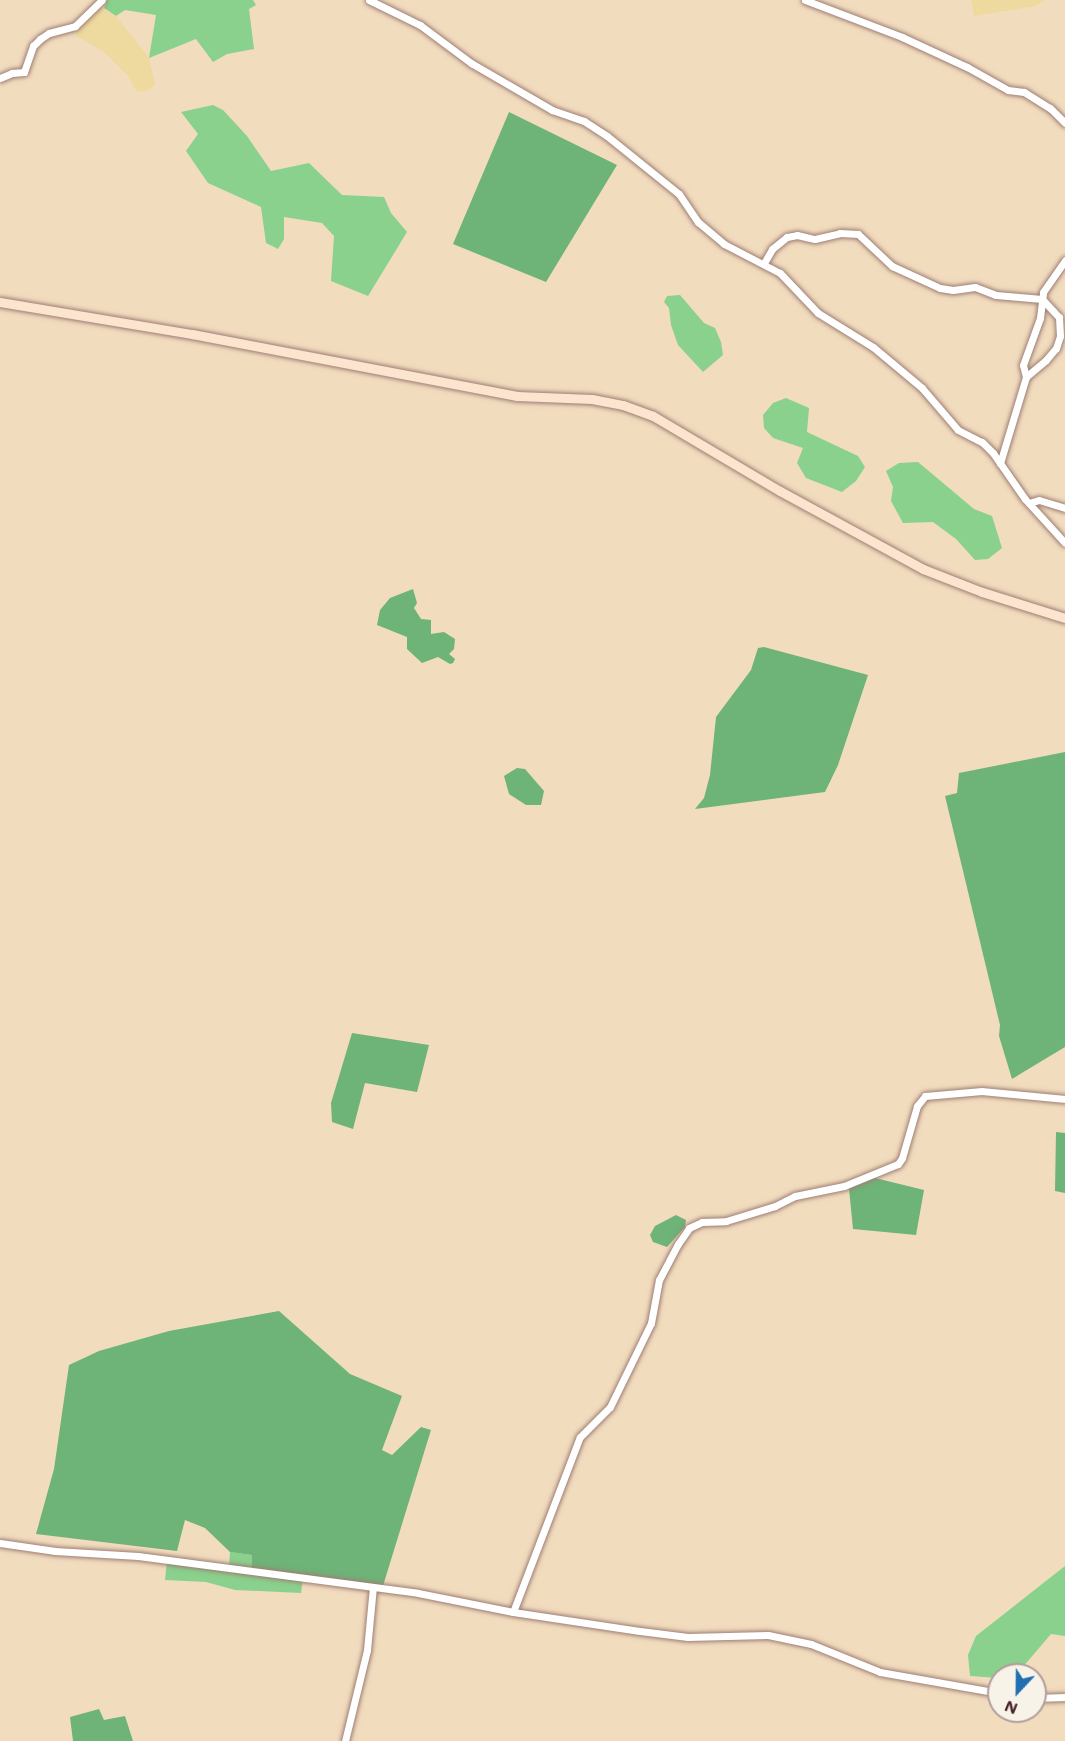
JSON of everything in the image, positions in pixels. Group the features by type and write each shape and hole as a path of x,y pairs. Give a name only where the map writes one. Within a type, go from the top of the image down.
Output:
{"street":[{"path":"0,78 12,73 24,72 33,46 40,39 49,33 75,26 102,0"},
{"path":"369,0 420,25 471,63 552,110 584,121 679,194 698,222 724,244 780,273 818,313 873,347 922,388 958,430 987,446 1029,503 1065,543"},
{"path":"805,0 902,38 967,67 1008,90 1024,92 1050,108 1065,123"},
{"path":"764,263 772,249 787,237 797,235 815,239 840,233 858,234 892,266 940,288 952,290 975,287 996,294 1042,299 1059,317 1061,345 1026,377"},
{"path":"1000,464 1026,377 1023,365 1040,318 1046,286 1065,260"},
{"path":"0,302 192,334 518,396 592,399 622,405 653,416 780,491 923,569 982,592 1065,618"},
{"path":"1029,503 1039,500 1065,508"},
{"path":"513,1612 580,1437 586,1429 604,1416 610,1407 651,1323 659,1280 689,1227 702,1222 726,1221 775,1206 795,1196 844,1186 898,1164 902,1158 917,1106 926,1096 982,1091 1065,1099"},
{"path":"0,1543 55,1551 138,1556 418,1593 513,1612 688,1637 768,1635 810,1644 880,1672 987,1691"},
{"path":"345,1741 367,1650 373,1587"},
{"path":"1047,1698 1065,1697"}],"green space":[{"path":"107,0 253,0 256,5 249,9 254,49 227,54 213,62 196,39 149,58 156,15 125,10 116,16 104,8"},
{"path":"213,105 223,110 247,136 271,171 309,163 342,195 384,197 391,213 407,232 368,296 331,281 334,236 322,223 284,217 284,239 278,249 266,243 261,207 208,183 186,151 198,134 181,112"},
{"path":"509,112 617,165 546,282 453,244"},
{"path":"680,295 704,323 715,328 721,342 723,355 703,372 678,345 671,325 669,308 664,302 667,296"},
{"path":"786,398 809,408 807,432 858,456 865,467 856,481 842,492 806,478 797,463 803,448 773,438 764,428 763,415 773,403"},
{"path":"918,462 974,509 992,516 1002,548 988,559 975,560 956,539 933,522 903,523 891,501 893,487 886,471 899,463"},
{"path":"413,589 417,603 414,608 421,619 431,620 431,634 444,632 455,639 454,649 449,654 455,659 453,663 450,664 438,657 422,663 407,649 407,637 377,625 380,610 390,598"},
{"path":"764,647 868,675 838,765 825,792 695,809 704,798 710,775 716,717 751,670 758,648"},
{"path":"1065,752 1065,1047 1012,1079 999,1036 1000,1025 945,796 957,793 959,773"},
{"path":"517,768 525,769 544,791 541,805 526,805 509,794 504,776"},
{"path":"352,1033 429,1045 417,1092 365,1083 353,1129 332,1122 331,1103"},
{"path":"1056,1132 1065,1133 1065,1193 1055,1191"},
{"path":"871,1177 924,1190 916,1235 853,1229 849,1189"},
{"path":"676,1215 686,1220 685,1227 667,1247 653,1242 650,1235 655,1226"},
{"path":"279,1311 350,1374 402,1396 382,1450 392,1455 421,1427 431,1430 382,1589 251,1572 252,1555 230,1552 205,1528 185,1520 177,1551 36,1534 54,1469 69,1365 99,1351 169,1331"},
{"path":"230,1552 252,1555 251,1571 303,1578 301,1593 235,1590 206,1582 165,1580 167,1560 229,1568"},
{"path":"1065,1566 1065,1636 1051,1634 1026,1663 987,1663 987,1677 970,1676 968,1655 976,1636"},
{"path":"99,1709 104,1720 125,1716 133,1741 73,1741 70,1717"}],"sand":[{"path":"971,0 1045,0 1036,6 974,16"},
{"path":"96,6 116,16 149,58 155,84 150,90 137,92 128,76 103,51 76,36 75,26"}]}
